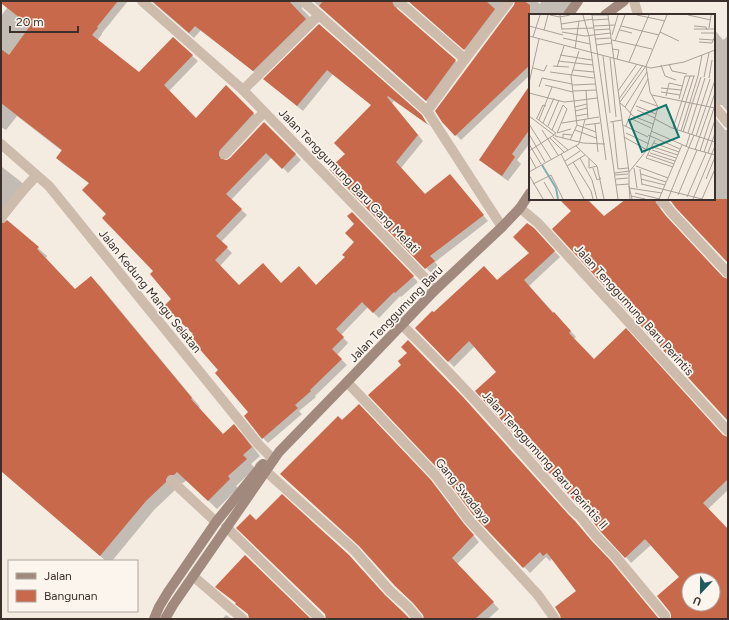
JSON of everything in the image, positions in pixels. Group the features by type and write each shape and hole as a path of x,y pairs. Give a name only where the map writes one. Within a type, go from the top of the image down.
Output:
{"street":[{"name":"Jalan Tenggumung Baru Gang Melati","path":"142,1 243,90 430,284"},
{"path":"303,1 427,111 502,227"},
{"path":"398,1 465,59"},
{"path":"427,111 506,4 495,1"},
{"path":"569,14 578,1"},
{"path":"606,14 624,1"},
{"path":"634,1 638,14"},
{"path":"243,90 319,15"},
{"path":"715,107 728,123"},
{"path":"225,154 264,112"},
{"name":"Jalan Kedung Mangu Selatan","path":"1,144 49,186 259,445 272,455"},
{"path":"1,217 36,176"},
{"name":"Jalan Tenggumung Baru","path":"154,619 168,592 216,522 272,455 347,382 402,325 430,284 502,227 520,208 529,194"},
{"path":"662,200 671,212 728,273"},
{"name":"Jalan Tenggumung Baru Perintis","path":"520,208 538,223 728,431"},
{"name":"Jalan Tenggumung Baru Perintis II","path":"402,325 432,354 580,516 665,616"},
{"name":"Gang Swadaya","path":"347,382 436,476 468,520 538,595 555,619"},
{"path":"262,468 354,550 390,591 408,607 418,619"},
{"name":"Jalan Tenggumung Baru","path":"165,619 226,528 262,468"},
{"path":"172,481 216,522"},
{"path":"226,528 320,619"},
{"path":"193,576 242,619"}],"building":[{"path":"1,1 118,1 92,35 139,72 173,37 193,55 164,85 196,118 226,85 254,113 220,150 219,156 221,159 227,160 230,158 264,122 296,154 282,169 266,153 226,194 242,209 216,236 228,247 215,260 239,285 263,263 281,283 299,266 316,285 345,257 342,255 354,242 345,233 354,224 347,216 352,212 414,276 395,293 394,292 373,313 362,302 336,329 344,337 332,349 342,359 295,405 298,408 262,439 244,416 248,412 215,373 218,370 189,337 193,334 164,306 171,299 150,274 153,271 102,218 106,214 82,190 89,183 56,158 62,150 1,103 1,49 9,55 30,26 1,3"},
{"path":"152,1 289,1 306,19 253,71 195,26 189,33"},
{"path":"323,1 392,1 394,6 456,60 426,101 319,6"},
{"path":"408,1 486,1 495,9 464,50"},
{"path":"515,1 524,1 530,5 529,66 455,136 442,122 435,111 514,5"},
{"path":"319,24 422,115 427,124 388,96 387,97 418,135 396,162 425,194 450,174 484,215 430,256 435,261 425,269 329,169 345,154 334,143 371,105 327,70 297,106 263,79"},
{"path":"529,86 529,130 512,154 515,157 502,176 479,160"},
{"path":"728,199 728,263 670,200"},
{"path":"560,200 588,200 604,216 625,200 655,200 666,216 723,277 728,279 728,421 552,229 571,211"},
{"path":"7,220 39,247 37,249 75,289 91,276 192,398 191,399 223,434 234,424 252,447 243,455 247,459 228,476 230,479 208,501 177,472 174,475 168,476 166,482 146,501 100,556 1,471 1,223 4,223"},
{"path":"527,223 534,228 555,251 524,280 571,331 569,333 594,359 626,328 723,435 728,437 728,479 703,503 728,529 728,619 671,619 670,612 657,596 679,577 645,539 625,558 475,391 496,372 469,341 448,362 415,328 432,311 434,312 484,266 497,280 529,253 513,237"},
{"path":"408,340 463,397 611,561 659,619 561,619 555,607 576,591 547,553 543,556 540,552 523,568 474,516 441,472 368,395 401,365 398,361 407,353 401,347"},
{"path":"359,404 431,480 474,535 452,558 494,602 475,619 424,619 423,615 413,603 395,586 359,546 280,474 338,416 342,420"},
{"path":"282,494 349,555 385,595 410,619 326,619 325,614 236,528 250,514 256,520"},
{"path":"245,555 311,619 249,619 248,614 215,587"}]}
